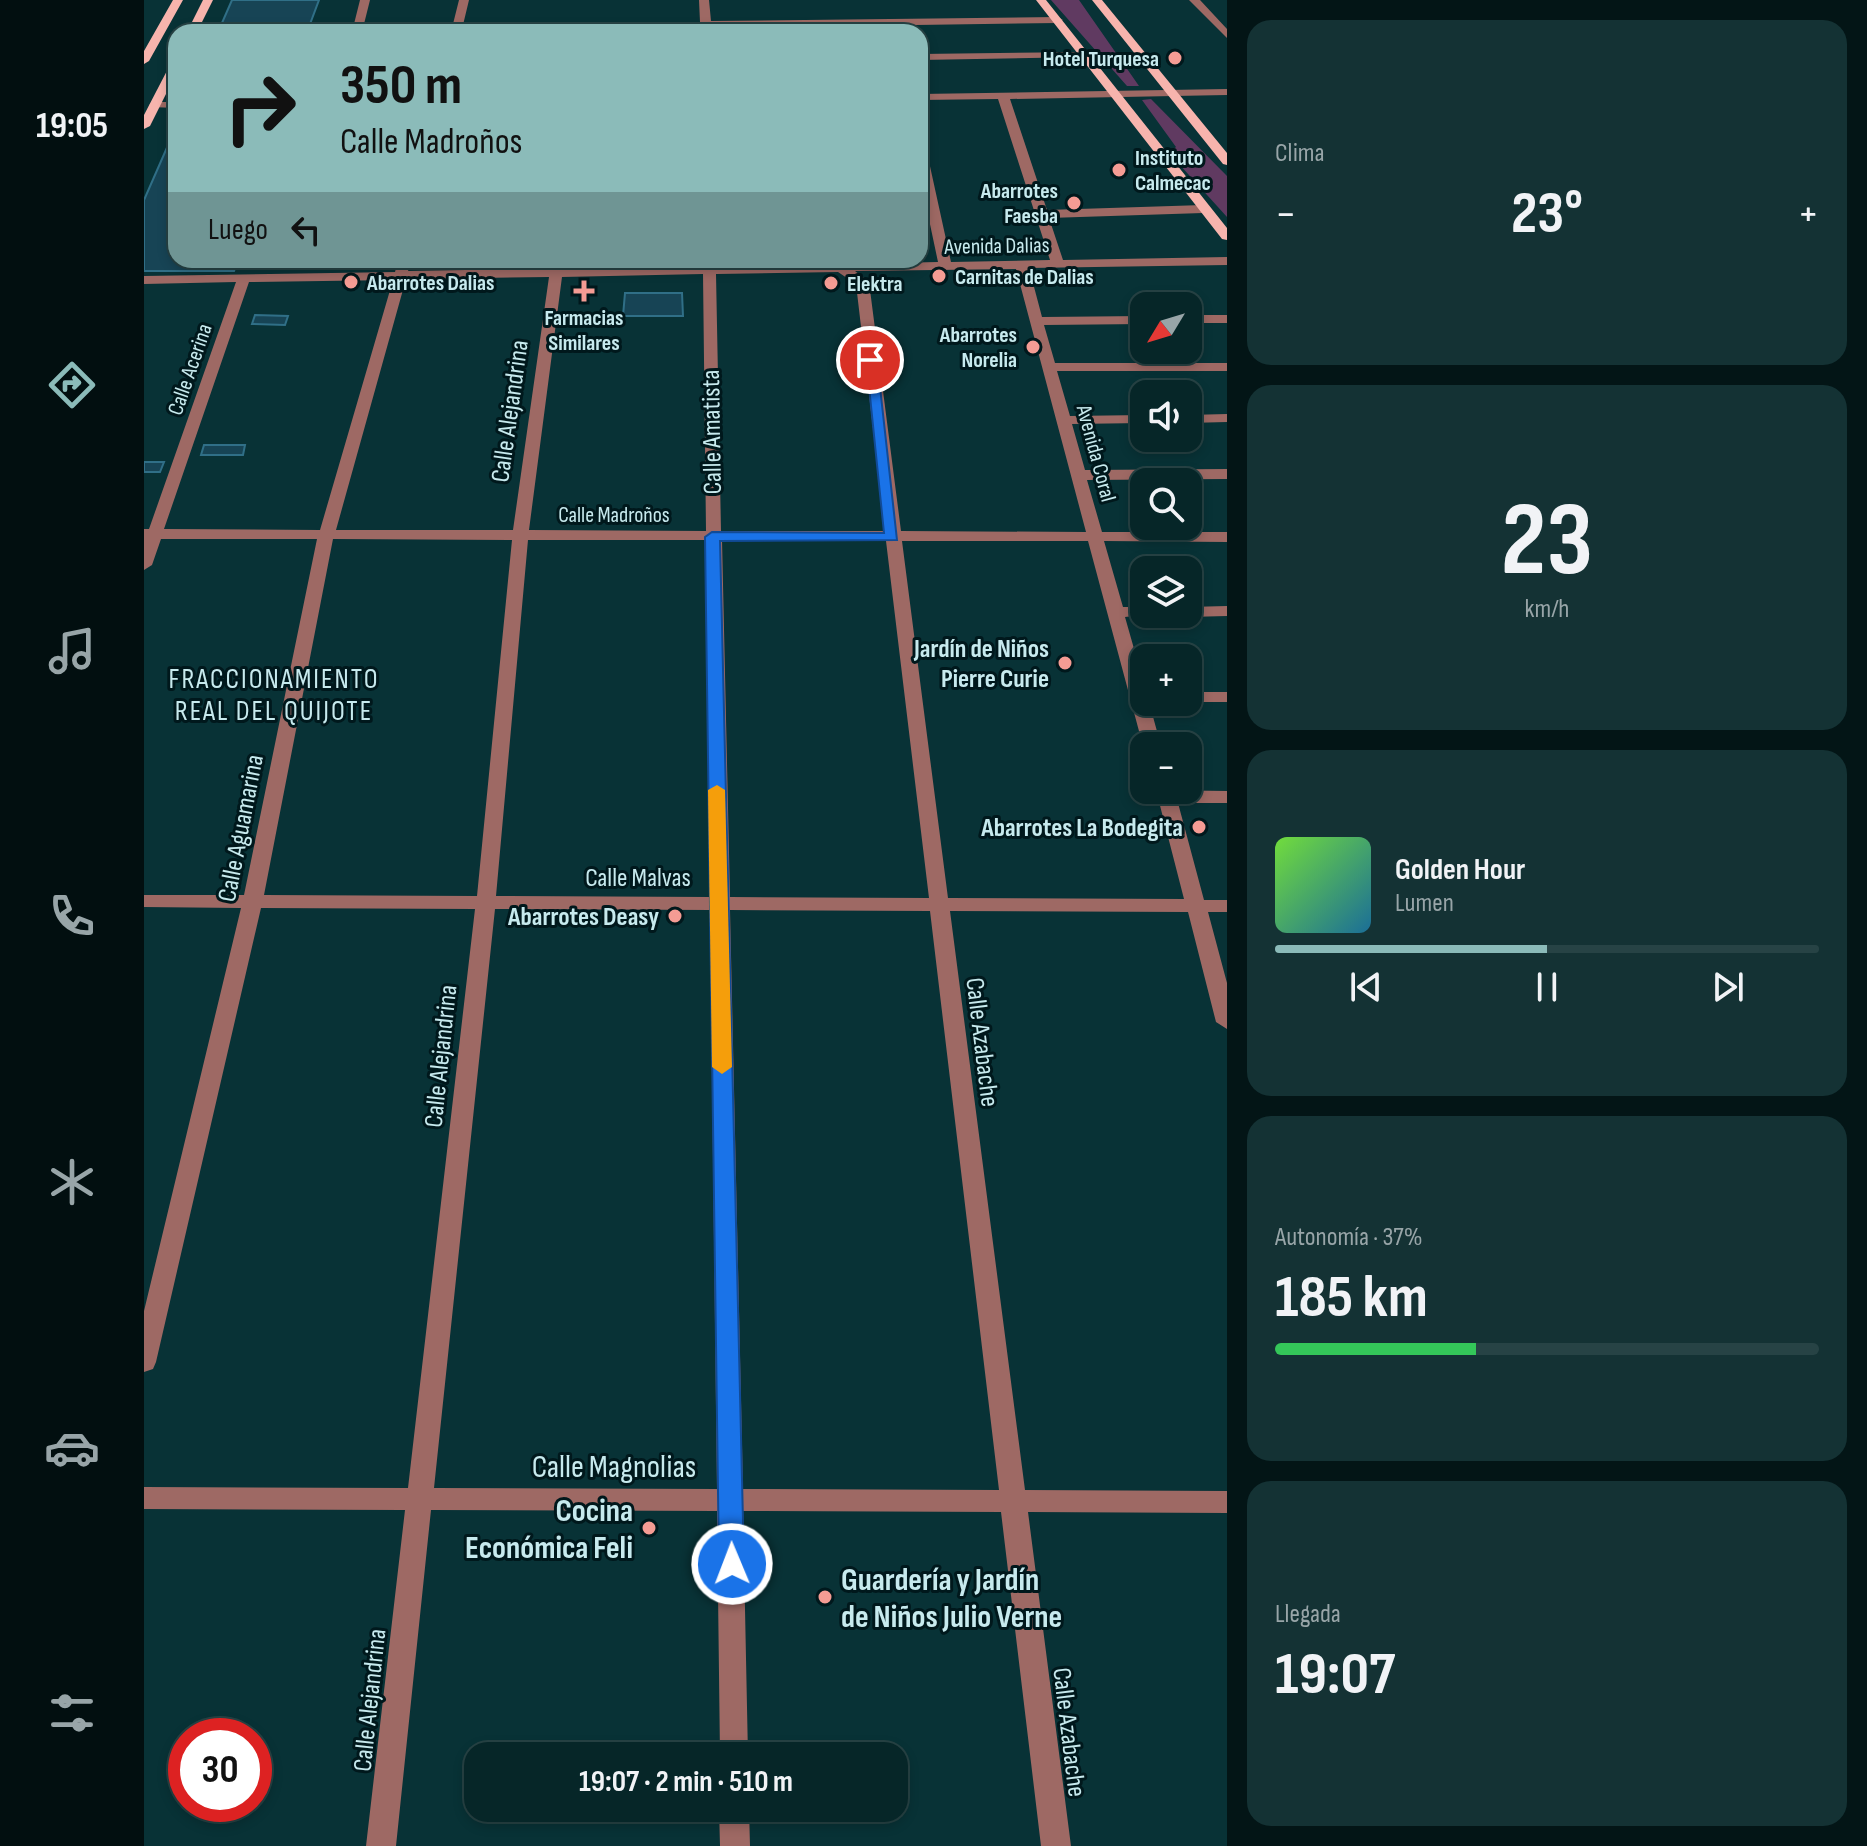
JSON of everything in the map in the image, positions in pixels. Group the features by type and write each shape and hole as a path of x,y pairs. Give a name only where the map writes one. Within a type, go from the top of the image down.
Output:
{"main road":[{"path":"144,61 178,0"},
{"path":"196,24 208,0"},
{"path":"1041,0 1227,236"},
{"path":"1097,0 1227,161"},
{"path":"144,126 168,79"}],"street":[{"path":"359,24 365,0"},
{"path":"458,24 464,0"},
{"path":"704,0 706,24"},
{"path":"1194,0 1227,35"},
{"path":"1212,19 1227,19"},
{"path":"882,24 1058,20"},
{"path":"928,57 1086,54"},
{"path":"928,97 1227,92"},
{"path":"1003,96 1058,264"},
{"path":"155,105 168,105"},
{"path":"928,186 945,266"},
{"path":"1042,214 1203,209"},
{"name":"Avenida Dalias","path":"928,266 1227,261"},
{"name":"Avenida Coral","path":"1021,264 1130,662"},
{"path":"279,278 282,268"},
{"name":"Avenida Dalias","path":"144,280 279,278 392,268"},
{"name":"Calle Aguamarina","path":"144,1362 253,901 326,536 403,268"},
{"name":"Avenida Dalias","path":"428,268 556,273 652,268"},
{"name":"Calle Amatista","path":"709,268 734,1742"},
{"name":"Calle Azabache","path":"842,268 862,282 1056,1846"},
{"name":"Calle Alejandrina","path":"381,1846 486,902 520,536 556,273"},
{"name":"Calle Acerina","path":"144,565 150,534 244,278"},
{"path":"1202,319 1227,319"},
{"path":"1036,321 1130,320"},
{"path":"1048,367 1227,367"},
{"path":"1202,419 1227,418"},
{"path":"1063,420 1130,419"},
{"path":"1078,475 1227,474"},
{"name":"Calle Madroños","path":"150,534 1227,537"},
{"path":"1202,612 1227,611"},
{"path":"1114,612 1130,612"},
{"path":"1202,697 1227,697"},
{"path":"1202,796 1227,797"},
{"path":"1168,804 1227,1022"},
{"name":"Calle Malvas","path":"144,901 1227,906"},
{"name":"Calle Magnolias","path":"144,1498 1227,1502"},
{"path":"734,1822 735,1846"}],"shaded area":[{"path":"1051,0 1079,0 1139,86 1127,86"},
{"path":"1151,99 1227,176 1227,217 1169,153 1176,147 1142,100"}],"building":[{"path":"232,0 319,0 310,24 222,24"},
{"path":"168,145 168,268 235,268 234,271 144,271 144,200"},
{"path":"625,293 682,293 683,316 623,316"},
{"path":"255,315 288,316 285,325 252,324"},
{"path":"204,445 245,445 243,455 201,455"},
{"path":"144,462 164,462 160,472 144,472"}],"slow traffic":[{"path":"717,790 722,1067"}],"place":[{"name":"Hotel Turquesa","path":"1175,58"},
{"name":"Instituto Calmecac","path":"1119,170"},
{"name":"Abarrotes Faesba","path":"1074,203"},
{"name":"Carnitas de Dalias","path":"939,276"},
{"name":"Abarrotes Dalias","path":"351,282"},
{"name":"Elektra","path":"831,283"},
{"name":"Farmacias Similares","path":"584,291"},
{"name":"Abarrotes Norelia","path":"1033,347"},
{"name":"Jardín de Niños Pierre Curie","path":"1065,663"},
{"name":"Abarrotes La Bodegita","path":"1199,827"},
{"name":"Abarrotes Deasy","path":"675,916"},
{"name":"Cocina Económica Feli","path":"649,1528"},
{"name":"Guardería y Jardín de Niños Julio Verne","path":"825,1597"}],"district":[{"name":"FRACCIONAMIENTO REAL DEL QUIJOTE","path":"274,694"}],"route":[{"path":"732,1564 712,537 892,537 870,360"}]}
